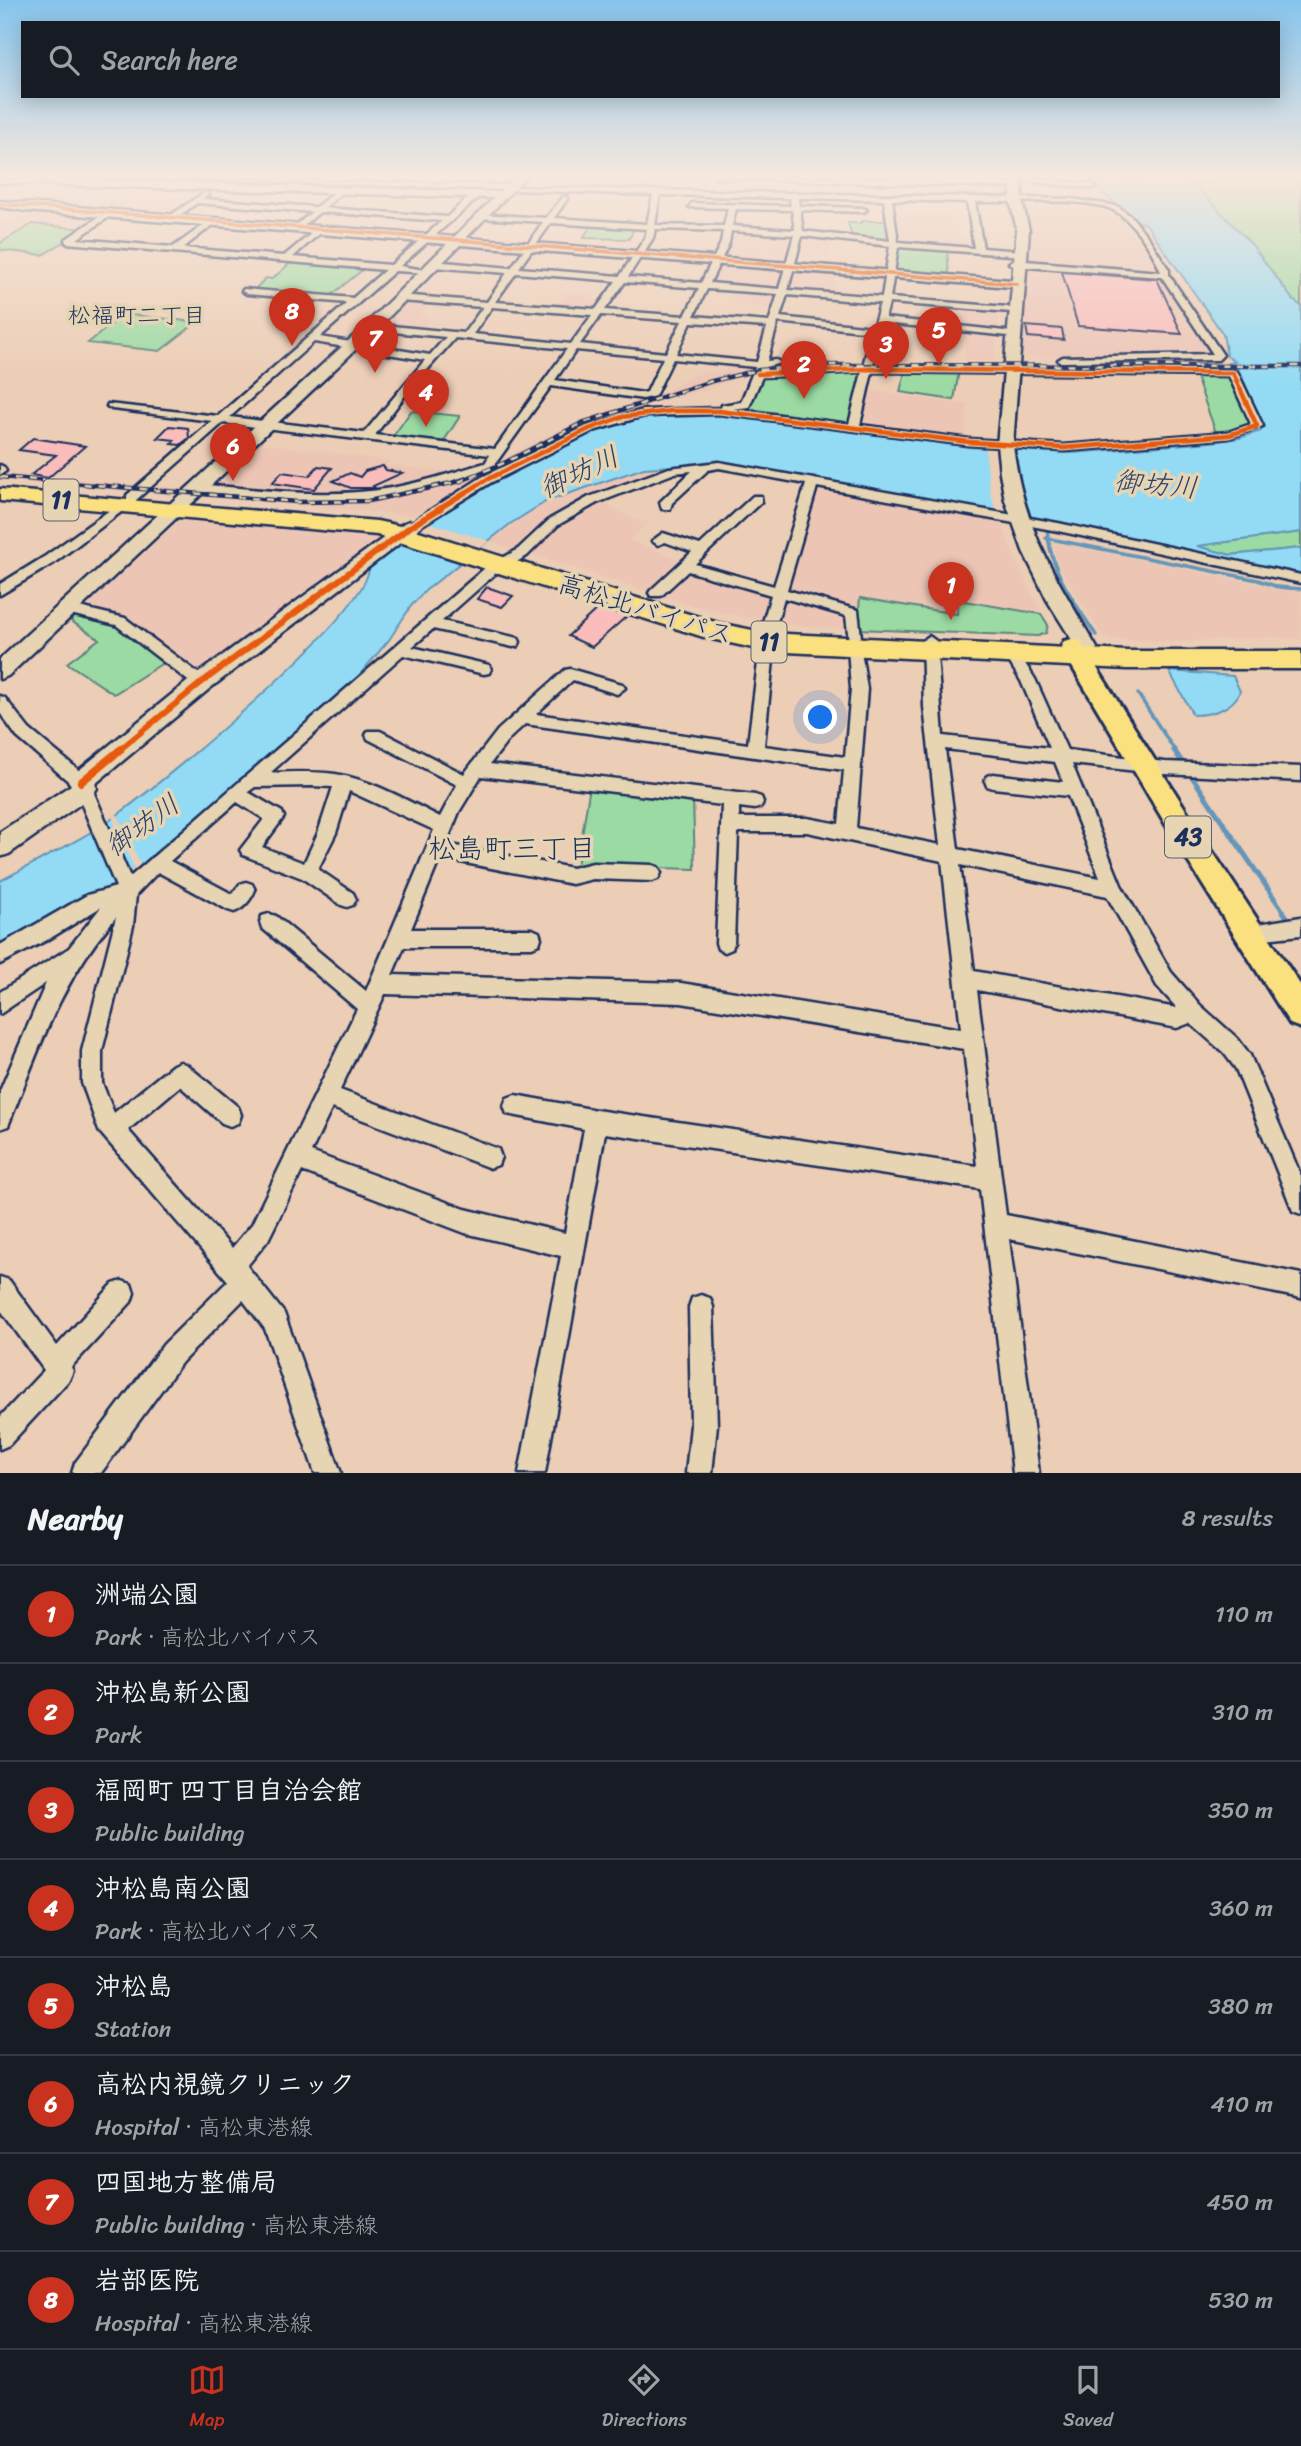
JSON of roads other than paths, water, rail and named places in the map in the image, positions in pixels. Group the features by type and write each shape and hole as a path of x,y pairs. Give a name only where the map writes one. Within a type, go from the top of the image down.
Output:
{"highway":[{"name":"高松北バイパス","path":"0,488 126,502"},
{"name":"高松北バイパス","path":"0,495 126,502 185,500 275,508 362,526 409,531 716,632 855,643 1227,662 1301,660"},
{"name":"高松北バイパス","path":"930,646 1012,655 1301,648"}],"main road":[{"name":"43","path":"1083,653 1171,768 1237,916 1301,1013"},
{"name":"43","path":"1171,768 1185,805 1283,928 1301,983"}],"street":[{"path":"137,247 392,268 513,271 1008,310"},
{"path":"175,250 179,247"},
{"path":"286,259 300,247"},
{"path":"0,590 50,560 126,502 416,247"},
{"path":"0,671 372,327 450,247"},
{"path":"527,247 1014,283"},
{"path":"467,336 530,247"},
{"path":"185,500 275,508 402,491 474,471 489,464 644,247"},
{"path":"548,382 647,396 651,394 723,247"},
{"path":"701,410 707,407 743,406 759,369 796,247"},
{"path":"854,427 895,247"},
{"path":"928,247 1166,275"},
{"path":"978,247 979,251"},
{"path":"1019,247 1000,446 1017,520 1083,653"},
{"path":"372,327 670,356 759,369 1006,365 1217,357 1149,247"},
{"path":"1006,365 1005,334 1014,283"},
{"path":"247,291 355,301"},
{"path":"400,298 689,319 878,325 1005,334"},
{"path":"367,437 453,335"},
{"path":"312,339 432,358"},
{"path":"0,846 83,785 201,683 409,531 486,480 605,423 643,413 701,410 1000,446 1077,447 1229,435 1257,426 1233,373 1006,365"},
{"path":"113,406 498,453"},
{"path":"0,955 93,901 125,886 157,863 429,623 491,557 593,499 673,470 719,465 1058,527 1301,579"},
{"path":"666,506 666,502 705,466"},
{"path":"755,751 768,637 778,593 812,483"},
{"path":"656,593 757,499"},
{"path":"658,541 663,537 703,551"},
{"path":"686,566 853,613 859,689 847,833"},
{"path":"67,609 120,621 201,683"},
{"path":"429,623 513,642"},
{"path":"930,646 932,707 1026,1473"},
{"path":"400,649 484,669"},
{"path":"1012,655 1028,679 1113,889 1164,979 1194,1012 1231,1046 1243,1062 1301,1203"},
{"path":"85,1473 173,1353 238,1274 379,984 443,826 472,776 504,734 570,674 617,688"},
{"path":"0,702 23,733 83,785 125,886 124,926 92,1051 92,1083 107,1123 238,1274 275,1322 328,1473"},
{"path":"522,718 854,765"},
{"path":"374,734 472,776 755,802"},
{"path":"938,743 1171,768 1301,775"},
{"path":"1000,779 1074,790"},
{"path":"253,780 318,780 343,783 373,792 443,826"},
{"path":"308,872 327,833 343,783"},
{"path":"237,794 276,817 249,850 308,872 347,900"},
{"path":"725,943 731,799"},
{"path":"729,825 807,825 1113,889"},
{"path":"434,849 572,876 593,871 652,873"},
{"path":"157,863 234,904 246,890"},
{"path":"0,1118 58,980 125,886"},
{"path":"269,922 368,1005"},
{"path":"399,938 532,938"},
{"path":"0,1004 78,950"},
{"path":"967,979 1177,1018 1194,1012"},
{"path":"379,984 681,993 974,1041"},
{"path":"112,1129 180,1072 230,1115"},
{"path":"326,1095 490,1157"},
{"path":"515,1106 596,1121 991,1179"},
{"path":"532,1473 596,1121"},
{"path":"296,1158 465,1221 574,1247"},
{"path":"996,1225 1301,1286"},
{"path":"0,1289 60,1371 0,1436"},
{"path":"56,1365 122,1293"},
{"path":"699,1473 704,1425 701,1307"}],"water":[{"name":"御坊川","path":"1162,247 1253,247 1293,300 1301,306 1301,532 1197,546 1231,555 1301,548 1301,575 717,463 644,468 547,501 510,524 425,591 356,679 149,863 0,946 0,881 106,823 178,767 260,696 335,622 359,592 369,569 436,515 483,485 589,432 633,419 716,413 969,447 1071,453 1239,438 1261,431 1263,425 1238,369 1230,369 1226,364 1235,361 1227,356 1223,334"},
{"path":"1169,671 1233,676 1240,691 1227,707 1207,714 1193,715"}],"waterway":[{"path":"1047,525 1048,538"},
{"path":"1048,538 1258,580 1278,587 1301,589"},
{"path":"1048,538 1063,583 1096,635"},
{"path":"1138,694 1175,751"},
{"path":"1174,750 1291,923"}],"railway":[{"path":"0,477 297,502 369,501 461,481 506,462 582,423 712,381 759,370 822,365 1301,366"}],"place":[{"name":"岩部医院","path":"292,346"},
{"name":"沖松島","path":"939,365"},
{"name":"四国地方整備局","path":"375,373"},
{"name":"福岡町 四丁目自治会館","path":"886,379"},
{"name":"沖松島新公園","path":"804,399"},
{"name":"沖松島南公園","path":"426,427"},
{"name":"高松内視鏡クリニック","path":"233,481"},
{"name":"洲端公園","path":"951,620"}],"district":[{"name":"松福町二丁目","path":"137,315"},
{"name":"松島町三丁目","path":"512,848"}]}
